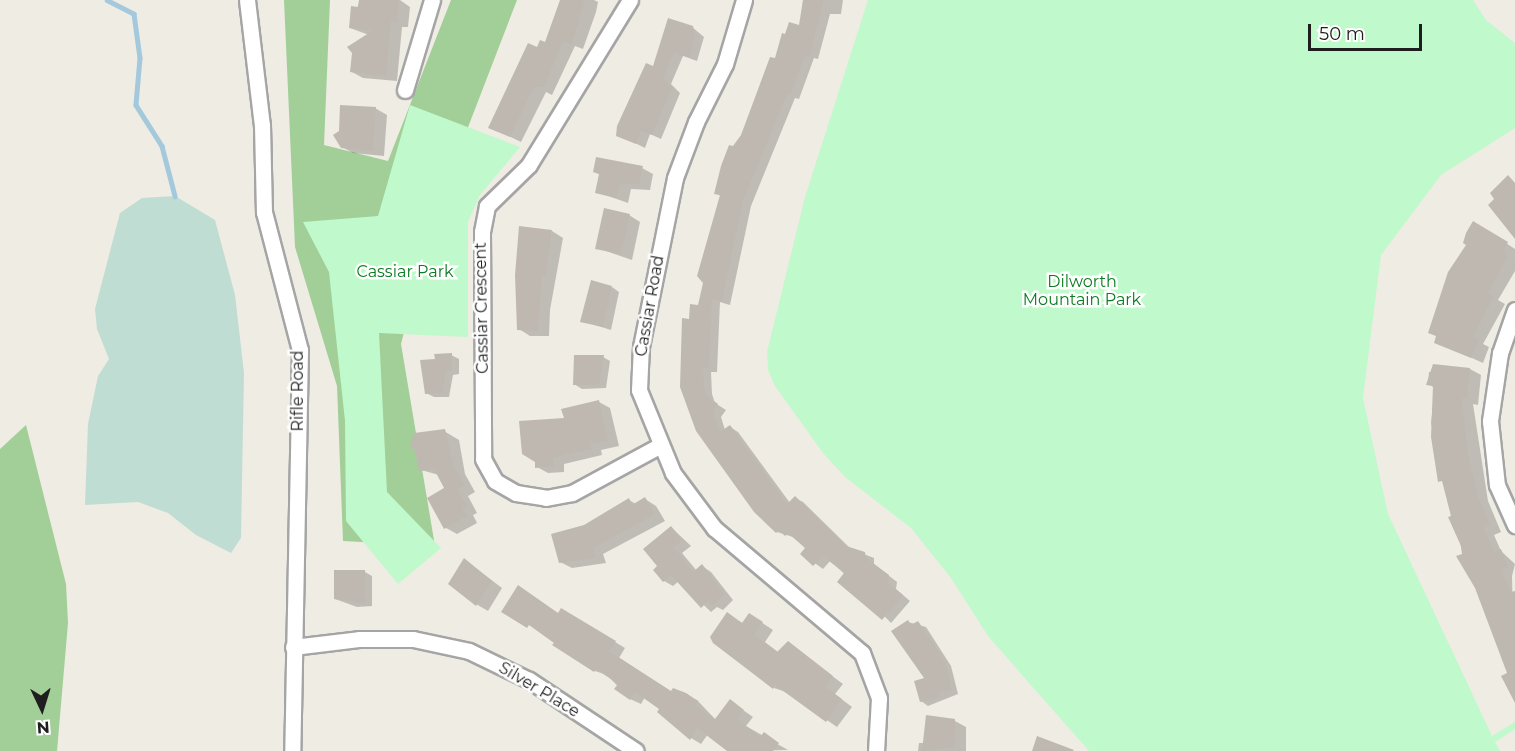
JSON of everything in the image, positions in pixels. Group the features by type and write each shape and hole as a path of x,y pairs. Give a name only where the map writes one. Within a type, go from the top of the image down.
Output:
{"street":[{"name":"Rifle Road","path":"247,0 262,125 264,212 300,350 292,751"},
{"path":"405,90 432,0"},
{"name":"Cassiar Crescent","path":"630,0 529,165 487,206 482,232 483,459 495,481 516,493 546,498 572,493 659,446"},
{"name":"Cassiar Road","path":"744,0 725,64 696,122 675,178 641,346 639,390 659,446 673,473 714,528 862,653 879,698 876,751"},
{"path":"1515,310 1500,353 1490,421 1497,485 1515,525"},
{"name":"Silver Place","path":"293,647 359,639 413,639 469,651 529,680 636,751"}],"green space":[{"path":"284,0 330,0 324,145 388,161 451,0 517,0 433,218 401,344 435,546 343,541 337,386 295,247"},
{"name":"Dilworth Mountain Park","path":"868,0 1473,0 1486,20 1515,43 1515,128 1441,175 1381,255 1363,398 1388,514 1492,736 1515,722 1515,729 1495,742 1500,751 1089,751 988,636 951,578 911,528 845,477 823,453 775,386 768,370 767,352 805,197"},
{"name":"Cassiar Park","path":"410,105 520,147 480,195 468,222 468,337 379,333 387,492 441,548 398,584 346,521 345,421 329,272 303,222 378,216"},
{"path":"26,425 66,584 68,623 57,751 0,751 0,449"}],"shaded area":[{"path":"175,196 215,220 235,295 244,373 241,538 231,553 196,535 168,513 138,502 85,505 88,424 98,376 109,359 97,329 95,309 120,213 142,198"}],"building":[{"path":"359,0 399,0 397,22 391,21 386,76 350,72 352,53 347,47 372,31 349,28 351,6 358,7"},
{"path":"560,0 585,0 572,44 563,41 544,87 534,87 510,137 488,128 528,43 537,47 540,40 545,42"},
{"path":"803,0 824,0 810,56 805,55 790,96 787,94 743,201 722,301 712,299 709,368 703,368 704,388 707,396 718,404 713,412 720,432 730,425 787,504 795,496 846,546 865,552 866,558 889,575 888,583 903,595 882,620 837,582 844,573 823,556 813,566 800,554 805,548 788,533 785,536 779,530 776,533 754,512 696,431 680,387 682,318 689,319 690,304 698,305 703,283 697,276 720,195 714,194 721,166 729,145 733,146 741,135 770,57 775,58 782,33 785,34 789,22 799,25"},
{"path":"668,18 693,26 695,37 689,57 674,53 663,78 672,87 658,121 652,135 641,131 636,144 616,136 617,126 646,63 653,66"},
{"path":"340,105 376,107 373,151 341,148 333,135 339,131"},
{"path":"596,157 643,166 639,184 620,184 616,198 595,193 599,174 593,172"},
{"path":"1508,175 1515,183 1515,239 1488,205 1494,199 1490,193"},
{"path":"604,208 630,214 621,254 595,249"},
{"path":"1473,221 1508,242 1504,250 1507,258 1488,293 1494,296 1473,337 1479,339 1471,358 1434,343 1436,336 1428,333 1448,272 1466,245 1463,243"},
{"path":"519,226 552,230 546,276 542,275 538,331 517,330 515,275"},
{"path":"591,280 612,286 603,327 580,322"},
{"path":"452,353 452,371 446,371 442,393 425,394 420,360 435,359 434,354"},
{"path":"574,355 604,355 599,385 573,385"},
{"path":"1433,364 1470,368 1467,399 1462,398 1467,447 1477,494 1490,525 1484,528 1494,552 1501,549 1508,567 1502,570 1511,592 1515,591 1515,703 1501,676 1507,673 1475,588 1456,556 1462,554 1461,546 1448,517 1451,516 1442,481 1438,482 1431,437 1433,386 1426,385"},
{"path":"599,400 608,440 590,444 592,449 553,458 554,466 535,468 535,462 522,454 519,421 564,418 561,409"},
{"path":"445,429 454,467 465,485 457,490 467,506 462,508 467,516 444,529 427,498 444,488 434,469 419,471 415,451 410,446 414,433"},
{"path":"645,497 655,514 593,548 595,558 559,563 551,534 584,525 629,498 632,505"},
{"path":"671,526 682,540 674,547 693,572 702,564 725,594 712,606 708,601 701,608 671,575 663,582 653,570 657,566 643,549"},
{"path":"464,558 492,581 476,606 448,584"},
{"path":"334,570 365,570 365,603 334,599"},
{"path":"518,585 558,613 561,608 616,641 609,651 671,691 673,688 686,693 698,701 695,705 715,719 730,699 744,710 737,719 760,737 764,732 779,743 773,751 727,751 697,728 690,740 657,712 659,709 635,692 630,700 614,689 618,684 596,669 594,672 552,645 554,643 529,625 527,628 501,612"},
{"path":"727,612 742,623 749,613 763,622 754,635 777,652 788,641 833,676 825,687 842,699 826,722 775,685 773,689 713,643 710,637"},
{"path":"908,620 911,625 918,621 945,661 952,690 939,693 940,697 920,702 914,681 924,678 891,631"},
{"path":"926,715 955,719 955,747 922,751"},
{"path":"1037,736 1074,750 1032,751"}],"waterway":[{"path":"107,0 134,14 140,58 136,105 162,146 175,196"}]}
